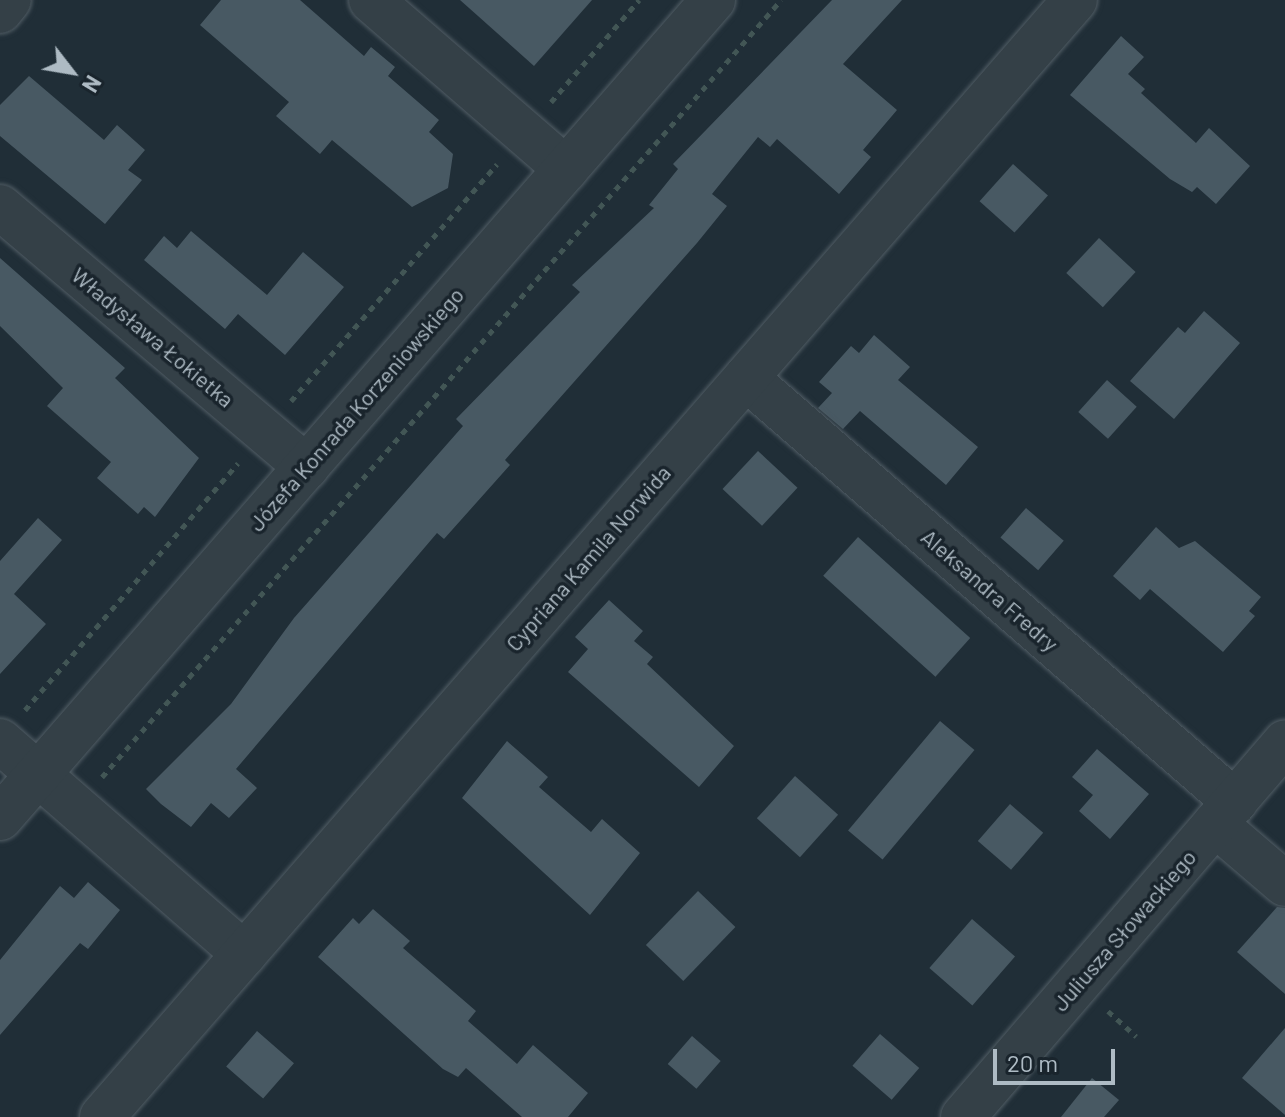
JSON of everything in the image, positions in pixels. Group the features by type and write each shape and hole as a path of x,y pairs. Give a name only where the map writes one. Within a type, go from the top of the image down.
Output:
{"street":[{"path":"0,11 9,0"},
{"path":"371,0 566,169"},
{"name":"Józefa Konrada Korzeniowskiego","path":"0,818 50,785 307,467 713,0"},
{"name":"Cypriana Kamila Norwida","path":"102,1117 1075,0"},
{"name":"Władysława Łokietka","path":"0,207 307,467"},
{"name":"Aleksandra Fredry","path":"746,378 1225,813 1285,884"},
{"path":"7,732 50,785 244,954"},
{"name":"Juliusza Słowackiego","path":"963,1117 1285,743"}],"path":[{"path":"7,732 639,0"},
{"path":"50,785 94,786 781,0"},
{"path":"1102,1006 1136,1036"}],"building":[{"path":"221,0 300,0 364,56 371,47 395,67 388,76 439,120 429,132 453,154 448,188 412,207 332,140 320,154 276,116 289,102 200,25"},
{"path":"460,0 592,0 534,66"},
{"path":"832,0 902,0 843,64 897,110 863,150 871,157 839,194 777,139 770,147 758,137 712,194 727,206 697,243 505,460 510,465 444,539 437,533 236,769 257,788 229,818 211,803 191,827 161,804 146,789 231,704 294,618 463,426 456,419 580,292 572,285 654,208 649,205 678,169 673,164"},
{"path":"1121,36 1144,57 1128,74 1145,89 1141,93 1196,143 1209,128 1250,166 1216,204 1197,187 1192,192 1170,179 1070,95"},
{"path":"29,76 104,140 117,125 145,150 128,170 142,180 105,224 0,136 0,105"},
{"path":"1013,164 1048,195 1014,233 980,201"},
{"path":"191,231 267,295 303,252 344,287 285,355 238,314 225,329 144,260 164,236 177,248"},
{"path":"1099,238 1136,272 1103,307 1066,273"},
{"path":"0,258 125,368 115,378 199,458 155,517 144,507 138,514 97,478 111,462 47,406 63,388 0,326"},
{"path":"1204,311 1240,343 1174,419 1130,381 1178,327 1185,333"},
{"path":"874,335 910,367 898,380 978,447 946,485 860,411 843,429 818,408 832,393 819,382 851,346 859,353"},
{"path":"1107,380 1137,407 1108,439 1078,412"},
{"path":"758,451 797,488 762,526 723,489"},
{"path":"1026,508 1064,541 1038,570 1000,537"},
{"path":"38,518 62,540 14,594 46,624 0,674 0,561"},
{"path":"1156,527 1179,548 1195,541 1261,597 1249,611 1255,616 1223,652 1150,589 1140,600 1113,576"},
{"path":"858,537 970,638 935,677 823,576"},
{"path":"609,600 643,631 634,641 653,657 647,664 734,746 699,787 568,672 588,649 575,637"},
{"path":"940,721 974,750 883,859 848,831"},
{"path":"507,741 548,777 539,787 591,832 602,819 640,853 590,915 462,798"},
{"path":"1097,749 1149,794 1110,839 1079,811 1093,795 1072,777"},
{"path":"795,776 838,815 800,857 757,818"},
{"path":"1010,804 1043,833 1011,870 978,841"},
{"path":"88,882 120,910 88,949 80,943 0,1035 0,960 60,886 74,898"},
{"path":"698,891 735,927 683,981 646,945"},
{"path":"1277,907 1285,908 1285,994 1237,952"},
{"path":"373,909 410,941 403,948 476,1011 468,1021 517,1064 533,1045 588,1093 568,1117 522,1117 466,1068 458,1077 443,1069 318,957 353,918 359,924"},
{"path":"972,919 1015,956 972,1005 929,968"},
{"path":"1285,1028 1285,1115 1242,1078"},
{"path":"257,1031 294,1063 263,1099 226,1066"},
{"path":"880,1034 919,1068 892,1100 852,1066"},
{"path":"692,1036 721,1061 696,1089 668,1064"},
{"path":"1092,1078 1119,1100 1104,1117 1061,1117"}]}
